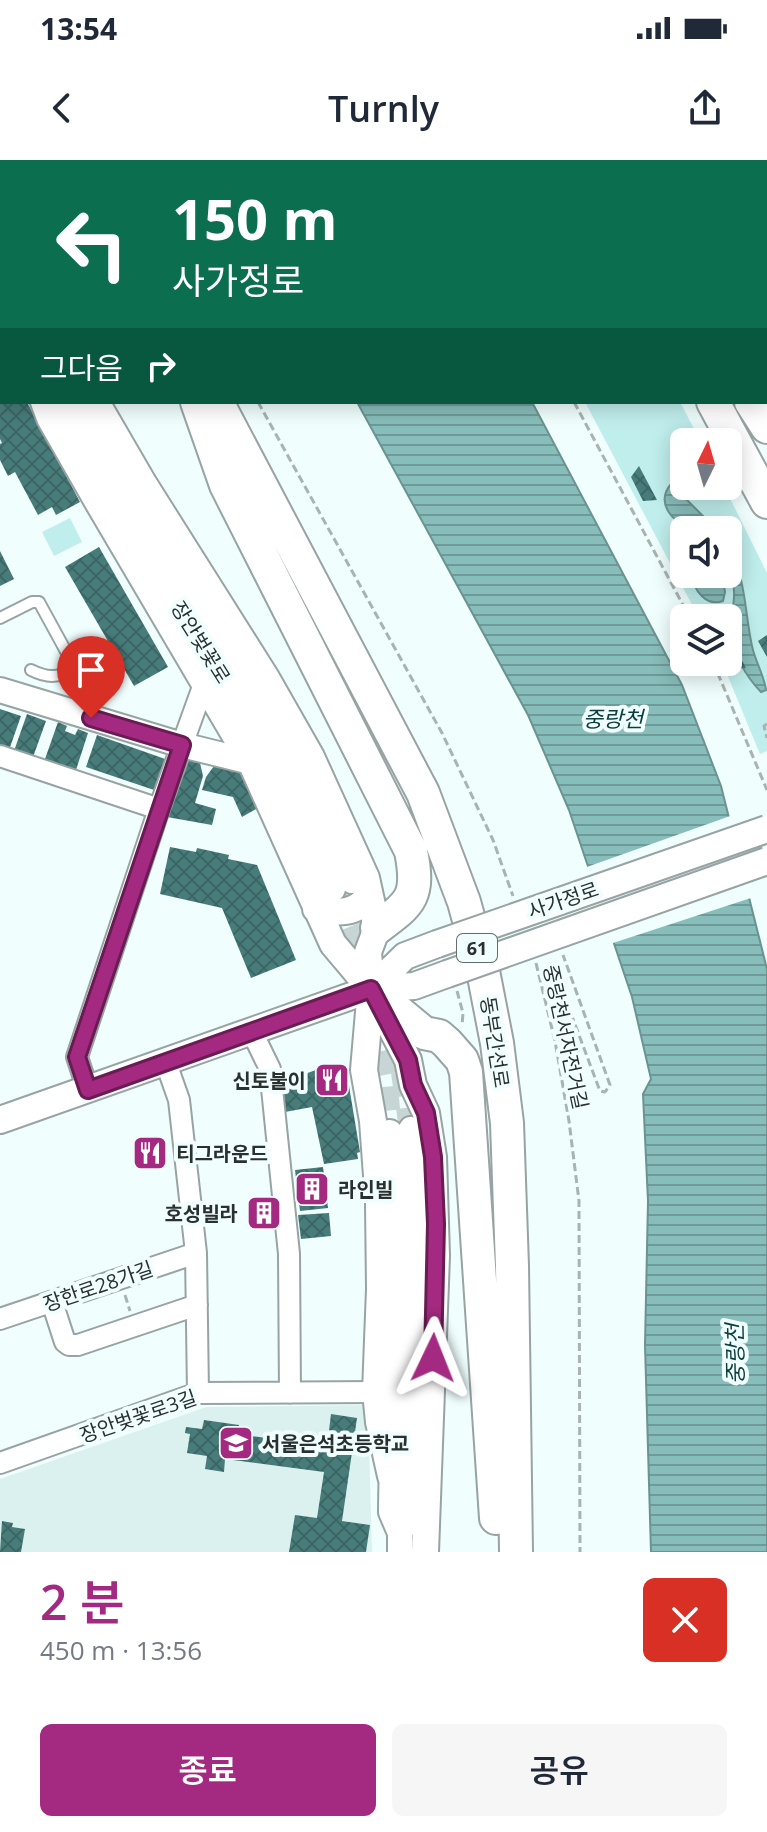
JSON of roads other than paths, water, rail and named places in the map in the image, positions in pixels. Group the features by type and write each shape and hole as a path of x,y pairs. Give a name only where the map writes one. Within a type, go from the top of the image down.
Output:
{"highway":[{"path":"198,404 226,485 411,851 414,881 408,904 377,928"},
{"name":"동부간선로","path":"218,404 423,793 443,840 483,971 497,1043 507,1123 516,1552"},
{"path":"714,404 767,502"},
{"path":"752,404 767,427"},
{"path":"371,989 424,1033 439,1036 462,1060 466,1072 485,1381 496,1520 503,1552"}],"main road":[{"path":"45,404 50,418 251,762 342,893 377,928 368,952 371,989 364,1070 400,1124 433,1157 436,1256 425,1552"},
{"path":"97,404 143,483 266,678 311,757 366,878 342,893 333,944 371,989 408,1060 413,1085 400,1124 380,1243 376,1392 391,1476"},
{"name":"사가정로","path":"371,989 405,956 767,829"},
{"name":"사가정로","path":"0,1120 371,989 414,986 767,861"}],"street":[{"name":"장안벚꽃로","path":"59,404 146,554 267,751 342,893"},
{"name":"장안벚꽃로","path":"78,404 131,495 272,716 318,802 342,893"},
{"path":"88,1090 77,1057 204,684"},
{"path":"0,690 182,745 251,762"},
{"path":"0,756 159,809"},
{"path":"252,1032 270,1069 289,1254 290,1393"},
{"path":"166,1063 179,1100 196,1253 198,1393"},
{"path":"400,1124 391,1476 391,1512 400,1543"},
{"path":"400,1124 419,1226 419,1313 410,1512 400,1543"},
{"name":"장한로28가길","path":"0,1319 196,1253"},
{"path":"52,1302 65,1342 69,1345 78,1345 197,1305"},
{"name":"장안벚꽃로3길","path":"0,1463 198,1393 376,1392"}],"lane":[{"path":"0,618 32,602 39,602 74,666 73,670 57,676 41,675 31,670"}],"water":[{"name":"중랑천","path":"358,404 533,404 670,662 670,676 677,676 682,685 721,786 767,969 767,1552 651,1552 645,1345 648,1201 643,1094 651,1079 632,997 569,810 528,715"},
{"path":"670,486 670,500 687,500 703,516 672,516 666,506 666,492"},
{"path":"742,586 752,646 765,684 766,690 761,692 742,666 742,604 733,604 734,588"},
{"path":"696,588 724,588 723,601 711,602"}],"tunnel":[{"path":"335,894 357,948 364,977"},
{"path":"373,1016 385,1075 390,1132"},
{"path":"403,1072 411,1129"}],"place":[{"name":"신토불이","path":"332,1080"},
{"name":"티그라운드","path":"150,1153"},
{"name":"라인빌","path":"312,1189"},
{"name":"호성빌라","path":"264,1213"},
{"name":"서울은석초등학교","path":"236,1443"}]}
